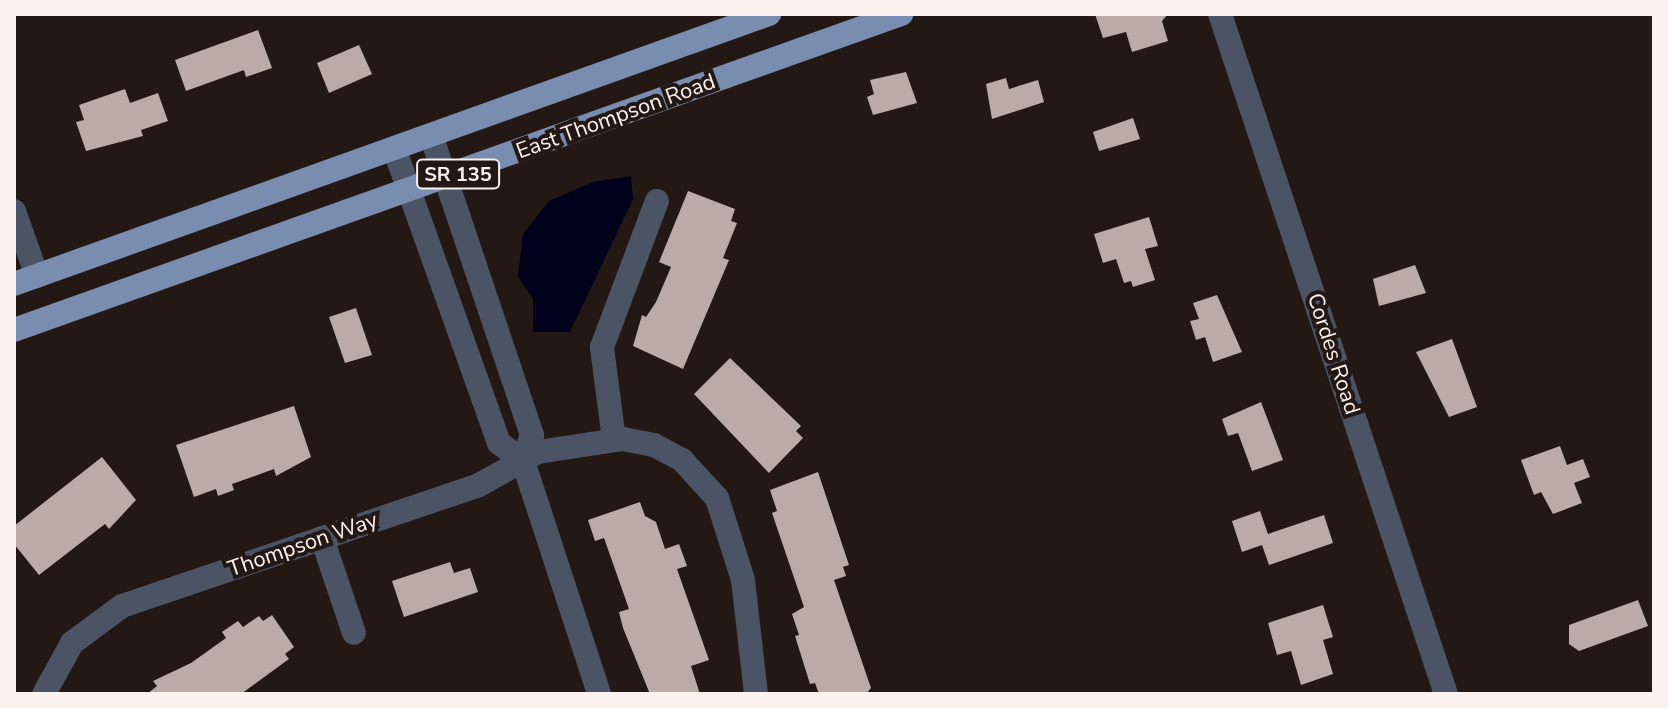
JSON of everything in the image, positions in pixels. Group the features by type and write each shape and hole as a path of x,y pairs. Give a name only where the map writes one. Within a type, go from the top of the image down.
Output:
{"main road":[{"name":"East Thompson Road","path":"26,280 769,14"},
{"name":"East Thompson Road","path":"14,330 901,14"}],"street":[{"name":"Cordes Road","path":"1220,14 1446,694"},
{"path":"431,135 532,435 523,461"},
{"path":"394,148 499,443 523,461 599,694"},
{"path":"614,440 602,347 657,201"},
{"path":"14,211 26,280"},
{"name":"Thompson Way","path":"44,694 55,665 85,631 122,606 479,485 560,445 635,440 666,451 692,468 717,498 743,580 756,694"},
{"path":"322,538 354,633"}],"water":[{"path":"631,176 633,199 570,332 533,332 533,299 518,276 523,234 549,201 593,182"}],"building":[{"path":"1095,14 1168,14 1162,21 1168,41 1132,52 1126,32 1103,38"},
{"path":"258,30 272,68 246,77 244,70 186,91 175,60"},
{"path":"359,45 372,74 329,93 317,63"},
{"path":"906,72 917,103 873,115 867,97 874,94 870,80"},
{"path":"1006,78 1009,89 1038,80 1044,102 992,119 986,84"},
{"path":"125,89 130,103 158,93 168,121 141,130 143,136 86,151 76,122 84,120 79,105"},
{"path":"1133,118 1140,139 1099,151 1093,132"},
{"path":"688,191 735,209 731,221 737,223 723,258 729,260 683,369 633,346 642,315 646,317 656,302 671,267 659,262"},
{"path":"1149,217 1158,246 1145,249 1155,280 1133,287 1131,281 1124,283 1116,259 1103,263 1094,234"},
{"path":"1415,265 1426,293 1379,306 1373,279"},
{"path":"1217,295 1242,352 1213,362 1205,337 1196,340 1190,321 1199,319 1193,303"},
{"path":"356,308 372,355 345,363 329,317"},
{"path":"1452,339 1477,407 1449,417 1416,352"},
{"path":"730,358 801,426 796,431 803,438 769,473 694,394"},
{"path":"1261,402 1283,460 1252,471 1238,433 1228,436 1222,419"},
{"path":"294,406 311,457 276,476 274,469 232,484 234,490 218,496 216,489 194,497 176,445"},
{"path":"1560,446 1567,465 1583,459 1590,477 1574,483 1582,503 1553,514 1541,492 1534,495 1521,460"},
{"path":"102,457 136,500 109,529 105,524 39,575 14,544 14,526"},
{"path":"818,472 849,565 843,567 846,576 834,580 871,688 866,694 819,694 815,683 810,684 795,636 799,635 792,614 804,607 772,513 777,511 770,490"},
{"path":"640,502 645,516 656,522 665,549 679,544 687,566 677,569 709,660 691,666 700,694 650,694 623,628 619,612 629,609 604,538 595,541 588,520"},
{"path":"1260,511 1268,534 1324,515 1333,543 1269,565 1262,545 1242,552 1232,521"},
{"path":"450,562 454,573 470,568 478,592 404,617 392,581"},
{"path":"1638,600 1648,626 1579,651 1569,644 1569,625"},
{"path":"1323,605 1333,637 1323,640 1333,674 1301,685 1291,651 1277,655 1268,623"},
{"path":"272,615 294,647 285,654 289,659 241,694 147,694 157,686 153,681 191,663 226,638 222,632 238,621 243,627 259,616 263,621"}]}
